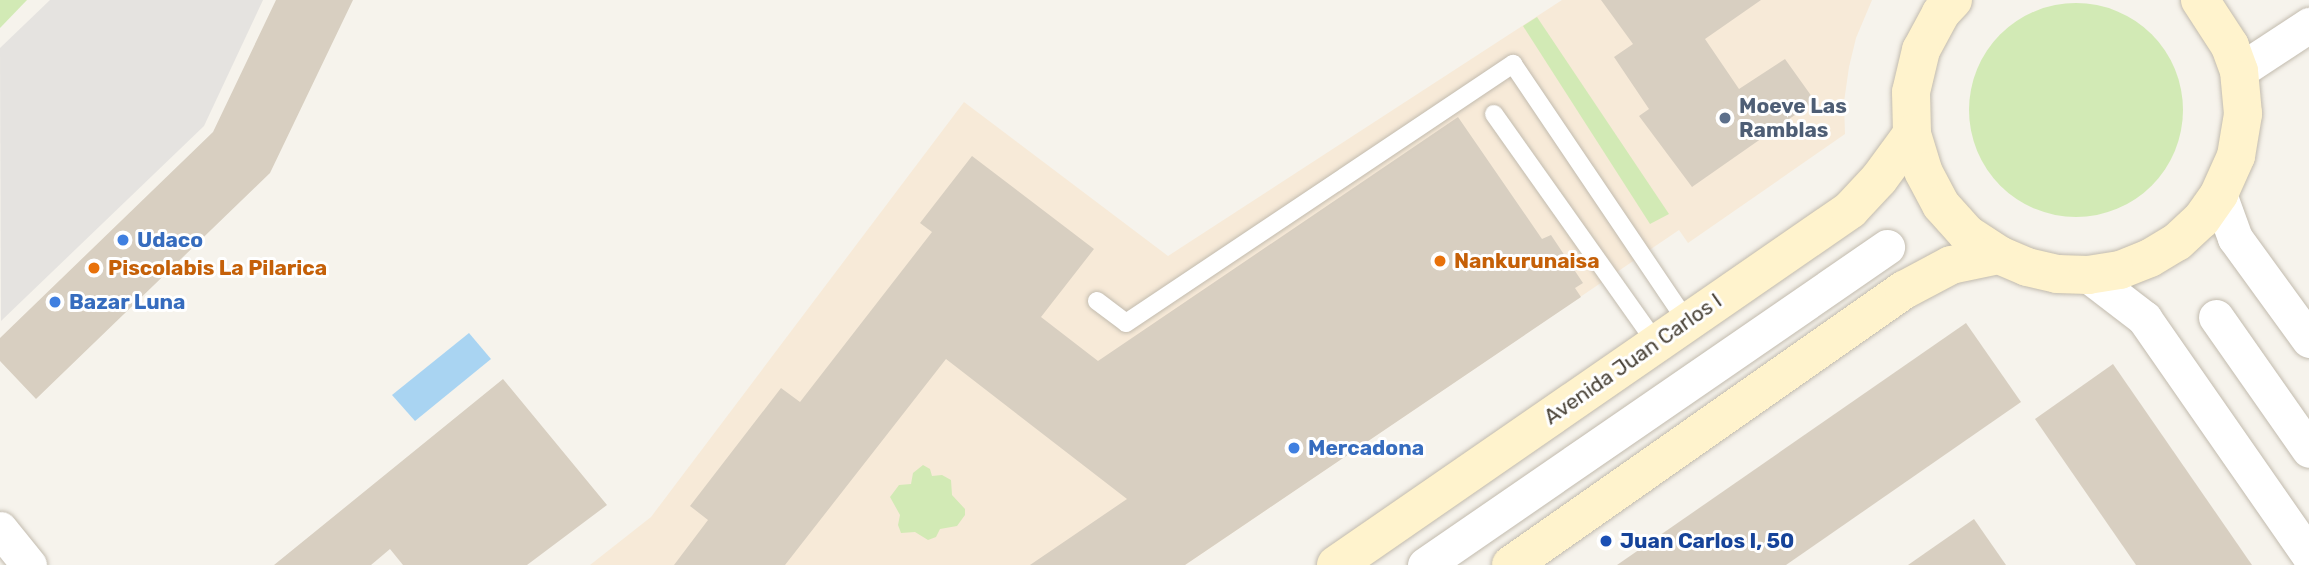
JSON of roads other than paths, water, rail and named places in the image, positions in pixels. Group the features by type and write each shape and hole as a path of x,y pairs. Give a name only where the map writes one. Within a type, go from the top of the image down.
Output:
{"street":[{"path":"2200,0 2234,59"},
{"path":"1943,4 1921,50 1911,92 1912,134 1923,171 1941,205 1967,234 1999,255 2037,270 2088,275 2120,270 2150,258 2177,242 2201,220 2219,194 2236,156 2243,114 2234,59 2232,0"},
{"path":"2234,59 2309,25"},
{"name":"Avenida Juan Carlos I","path":"1336,565 1850,210 1879,179 1912,134"},
{"path":"2219,194 2235,238 2309,340"},
{"path":"1425,565 1887,247"},
{"path":"1511,565 1904,290 1951,265 1999,255"},
{"path":"2088,275 2144,318 2309,555"},
{"path":"2216,317 2309,450"},
{"path":"0,529 29,565"}],"lane":[{"path":"1097,301 1126,323 1513,64 1687,322"},
{"path":"1494,114 1656,344"}],"water":[{"path":"469,333 491,359 415,421 392,395"}],"place":[{"name":"Moeve Las Ramblas","path":"1725,118"},
{"name":"Udaco","path":"123,240"},
{"name":"Nankurunaisa","path":"1440,261"},
{"name":"Piscolabis La Pilarica","path":"94,268"},
{"name":"Bazar Luna","path":"55,302"},
{"name":"Mercadona","path":"1294,448"},
{"name":"Juan Carlos I, 50","path":"1606,541"}]}
